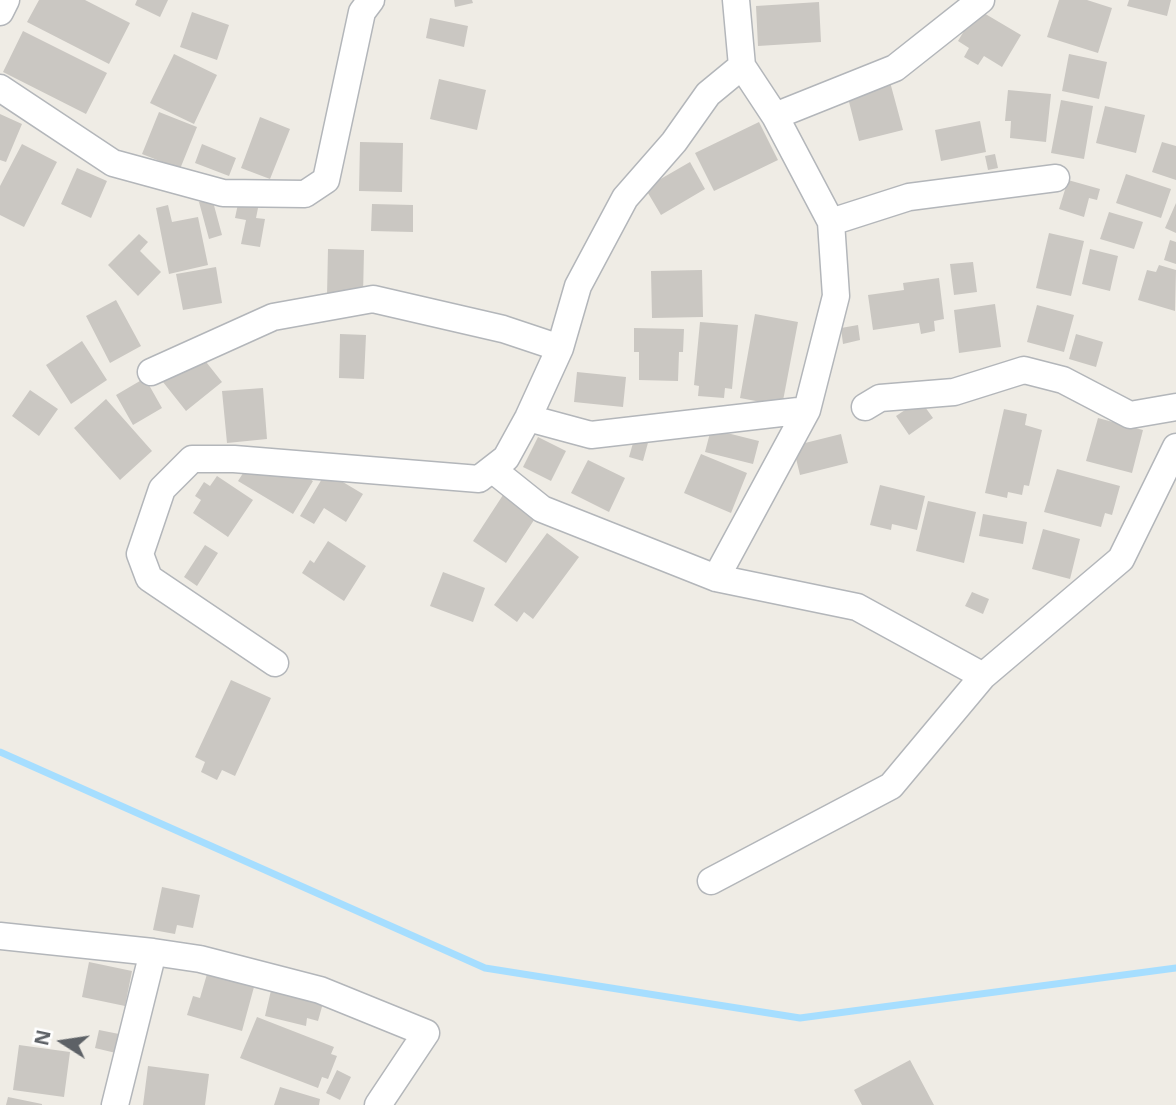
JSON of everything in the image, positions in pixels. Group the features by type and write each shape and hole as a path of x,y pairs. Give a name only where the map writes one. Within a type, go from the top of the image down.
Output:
{"street":[{"path":"0,12 6,0"},
{"path":"0,88 113,163 223,193 305,194 326,180 362,12 371,0"},
{"path":"716,578 807,410 836,296 831,222 775,116 742,66 736,0"},
{"path":"775,116 895,68 981,0"},
{"path":"275,663 149,578 140,554 162,489 192,459 234,459 479,479 506,458 528,418 560,348 578,286 625,198 674,142 708,94 742,66"},
{"path":"831,222 909,197 1056,178"},
{"path":"150,372 273,317 373,299 503,329 560,348"},
{"path":"866,407 880,398 954,391 1024,370 1063,380 1130,415 1176,407"},
{"path":"528,418 591,435 807,410"},
{"path":"711,881 891,786 983,676 1121,559 1176,447"},
{"path":"492,469 542,509 716,578 857,607 983,676"},
{"path":"0,936 200,959 320,990 426,1033 378,1105"},
{"path":"115,1105 153,952"}],"building":[{"path":"39,0 85,0 130,23 109,64 27,22"},
{"path":"137,0 168,0 160,17 135,5"},
{"path":"454,0 472,0 473,3 455,7"},
{"path":"1059,0 1087,0 1112,8 1098,53 1047,37"},
{"path":"1129,0 1171,0 1167,16 1127,6"},
{"path":"819,2 821,42 758,46 756,6"},
{"path":"977,9 1021,35 1002,67 984,56 978,65 964,57 969,48 958,41"},
{"path":"192,12 229,25 217,60 180,47"},
{"path":"430,18 468,26 464,47 426,38"},
{"path":"23,31 107,73 86,114 3,72"},
{"path":"174,54 217,75 194,124 150,103"},
{"path":"1069,54 1107,62 1099,99 1062,91"},
{"path":"439,79 486,90 477,130 430,119"},
{"path":"890,82 903,130 859,141 847,94"},
{"path":"1008,90 1051,94 1046,142 1010,138 1011,121 1005,121"},
{"path":"1061,100 1093,106 1084,159 1051,153"},
{"path":"1105,106 1145,115 1136,153 1096,143"},
{"path":"159,112 197,127 180,169 142,154"},
{"path":"0,114 22,124 6,162 0,160"},
{"path":"260,117 290,129 270,179 241,168"},
{"path":"980,121 986,152 941,161 935,130"},
{"path":"759,122 778,160 714,191 695,153"},
{"path":"360,142 403,143 402,192 359,191"},
{"path":"1162,142 1176,146 1176,180 1152,172"},
{"path":"22,144 57,162 24,227 0,215 0,186"},
{"path":"202,144 236,158 229,176 195,163"},
{"path":"995,154 998,168 988,170 985,156"},
{"path":"690,162 705,189 661,215 645,188"},
{"path":"77,168 107,181 91,218 61,204"},
{"path":"1126,174 1171,189 1161,218 1116,203"},
{"path":"1068,180 1100,189 1097,200 1089,198 1084,217 1059,209"},
{"path":"212,198 222,235 209,239 199,202"},
{"path":"239,199 259,203 256,218 265,219 260,247 241,244 246,220 235,218"},
{"path":"1176,203 1176,233 1165,228"},
{"path":"372,204 413,205 413,232 371,231"},
{"path":"168,205 172,222 198,217 208,265 169,274 156,208"},
{"path":"1109,212 1143,222 1134,249 1100,239"},
{"path":"1049,233 1084,241 1071,296 1036,288"},
{"path":"139,234 148,242 140,251 161,272 138,296 108,265"},
{"path":"1170,240 1176,242 1176,264 1164,260"},
{"path":"328,249 364,250 363,296 327,296"},
{"path":"1090,249 1118,256 1110,291 1082,284"},
{"path":"973,262 977,292 954,295 950,264"},
{"path":"1159,265 1176,270 1175,311 1138,300 1147,270 1156,272"},
{"path":"216,267 222,303 183,310 176,274"},
{"path":"702,270 703,317 652,318 651,271"},
{"path":"939,278 944,319 934,321 935,331 921,334 919,323 873,330 868,295 904,290 903,283"},
{"path":"116,300 141,346 110,363 86,316"},
{"path":"995,304 1001,347 959,353 954,310"},
{"path":"1037,305 1074,315 1064,352 1027,342"},
{"path":"755,314 798,322 782,406 740,398"},
{"path":"700,322 738,325 732,389 725,388 724,398 698,396 699,386 694,385"},
{"path":"858,325 860,340 843,344 841,328"},
{"path":"634,328 684,329 683,352 679,352 678,381 639,380 639,352 634,352"},
{"path":"340,334 366,335 364,379 339,378"},
{"path":"1076,334 1103,342 1096,367 1069,359"},
{"path":"82,341 107,380 71,404 46,365"},
{"path":"199,353 222,382 186,411 163,382"},
{"path":"577,372 626,377 623,407 574,402"},
{"path":"145,378 162,408 133,425 116,395"},
{"path":"263,388 267,439 227,443 222,391"},
{"path":"30,390 58,409 39,436 12,416"},
{"path":"106,399 152,451 120,480 74,428"},
{"path":"920,400 933,418 909,435 896,416"},
{"path":"1004,409 1027,414 1025,425 1042,430 1029,486 1024,485 1022,495 1008,492 1007,498 985,493"},
{"path":"1098,418 1143,430 1132,473 1086,461"},
{"path":"711,429 759,441 753,464 705,452"},
{"path":"841,434 848,463 800,475 793,446"},
{"path":"635,436 649,439 643,461 629,457"},
{"path":"538,437 566,451 551,481 523,467"},
{"path":"701,454 747,473 731,513 684,493"},
{"path":"588,460 625,478 609,512 571,493"},
{"path":"288,466 313,481 293,514 238,481 247,467"},
{"path":"1057,469 1120,486 1112,515 1105,513 1101,527 1044,512"},
{"path":"326,472 363,494 346,522 324,508 314,524 300,516"},
{"path":"217,476 253,500 228,537 193,513 201,500 195,496 204,482 210,486"},
{"path":"880,485 925,496 917,530 892,524 891,530 870,525"},
{"path":"503,495 536,517 506,563 473,541"},
{"path":"928,501 976,512 964,563 916,551"},
{"path":"983,514 1027,522 1023,544 979,536"},
{"path":"1043,529 1080,539 1070,579 1032,569"},
{"path":"547,533 579,557 533,619 524,612 517,622 494,605"},
{"path":"328,541 366,566 344,601 302,573 310,560 314,563"},
{"path":"205,545 218,553 197,586 184,577"},
{"path":"443,572 485,588 473,622 430,606"},
{"path":"972,592 989,599 983,614 965,606"},
{"path":"231,680 271,698 235,776 222,770 217,780 201,772 205,762 195,757"},
{"path":"162,887 200,895 193,928 177,925 175,934 153,930"},
{"path":"89,962 132,971 125,1006 82,997"},
{"path":"207,974 254,987 242,1031 187,1015 193,996 200,998"},
{"path":"273,982 323,1003 318,1021 307,1018 306,1026 265,1016"},
{"path":"257,1017 334,1047 331,1054 337,1056 328,1079 322,1077 318,1088 240,1058"},
{"path":"99,1030 124,1035 120,1054 95,1048"},
{"path":"19,1045 70,1052 64,1097 13,1090"},
{"path":"910,1060 934,1105 862,1105 854,1090"},
{"path":"148,1066 209,1074 205,1105 143,1105"},
{"path":"337,1070 351,1077 340,1100 326,1093"},
{"path":"280,1087 320,1099 319,1105 274,1105"},
{"path":"8,1097 42,1104 42,1105 6,1105"}],"waterway":[{"path":"0,752 485,968 800,1018 1176,968"}]}
